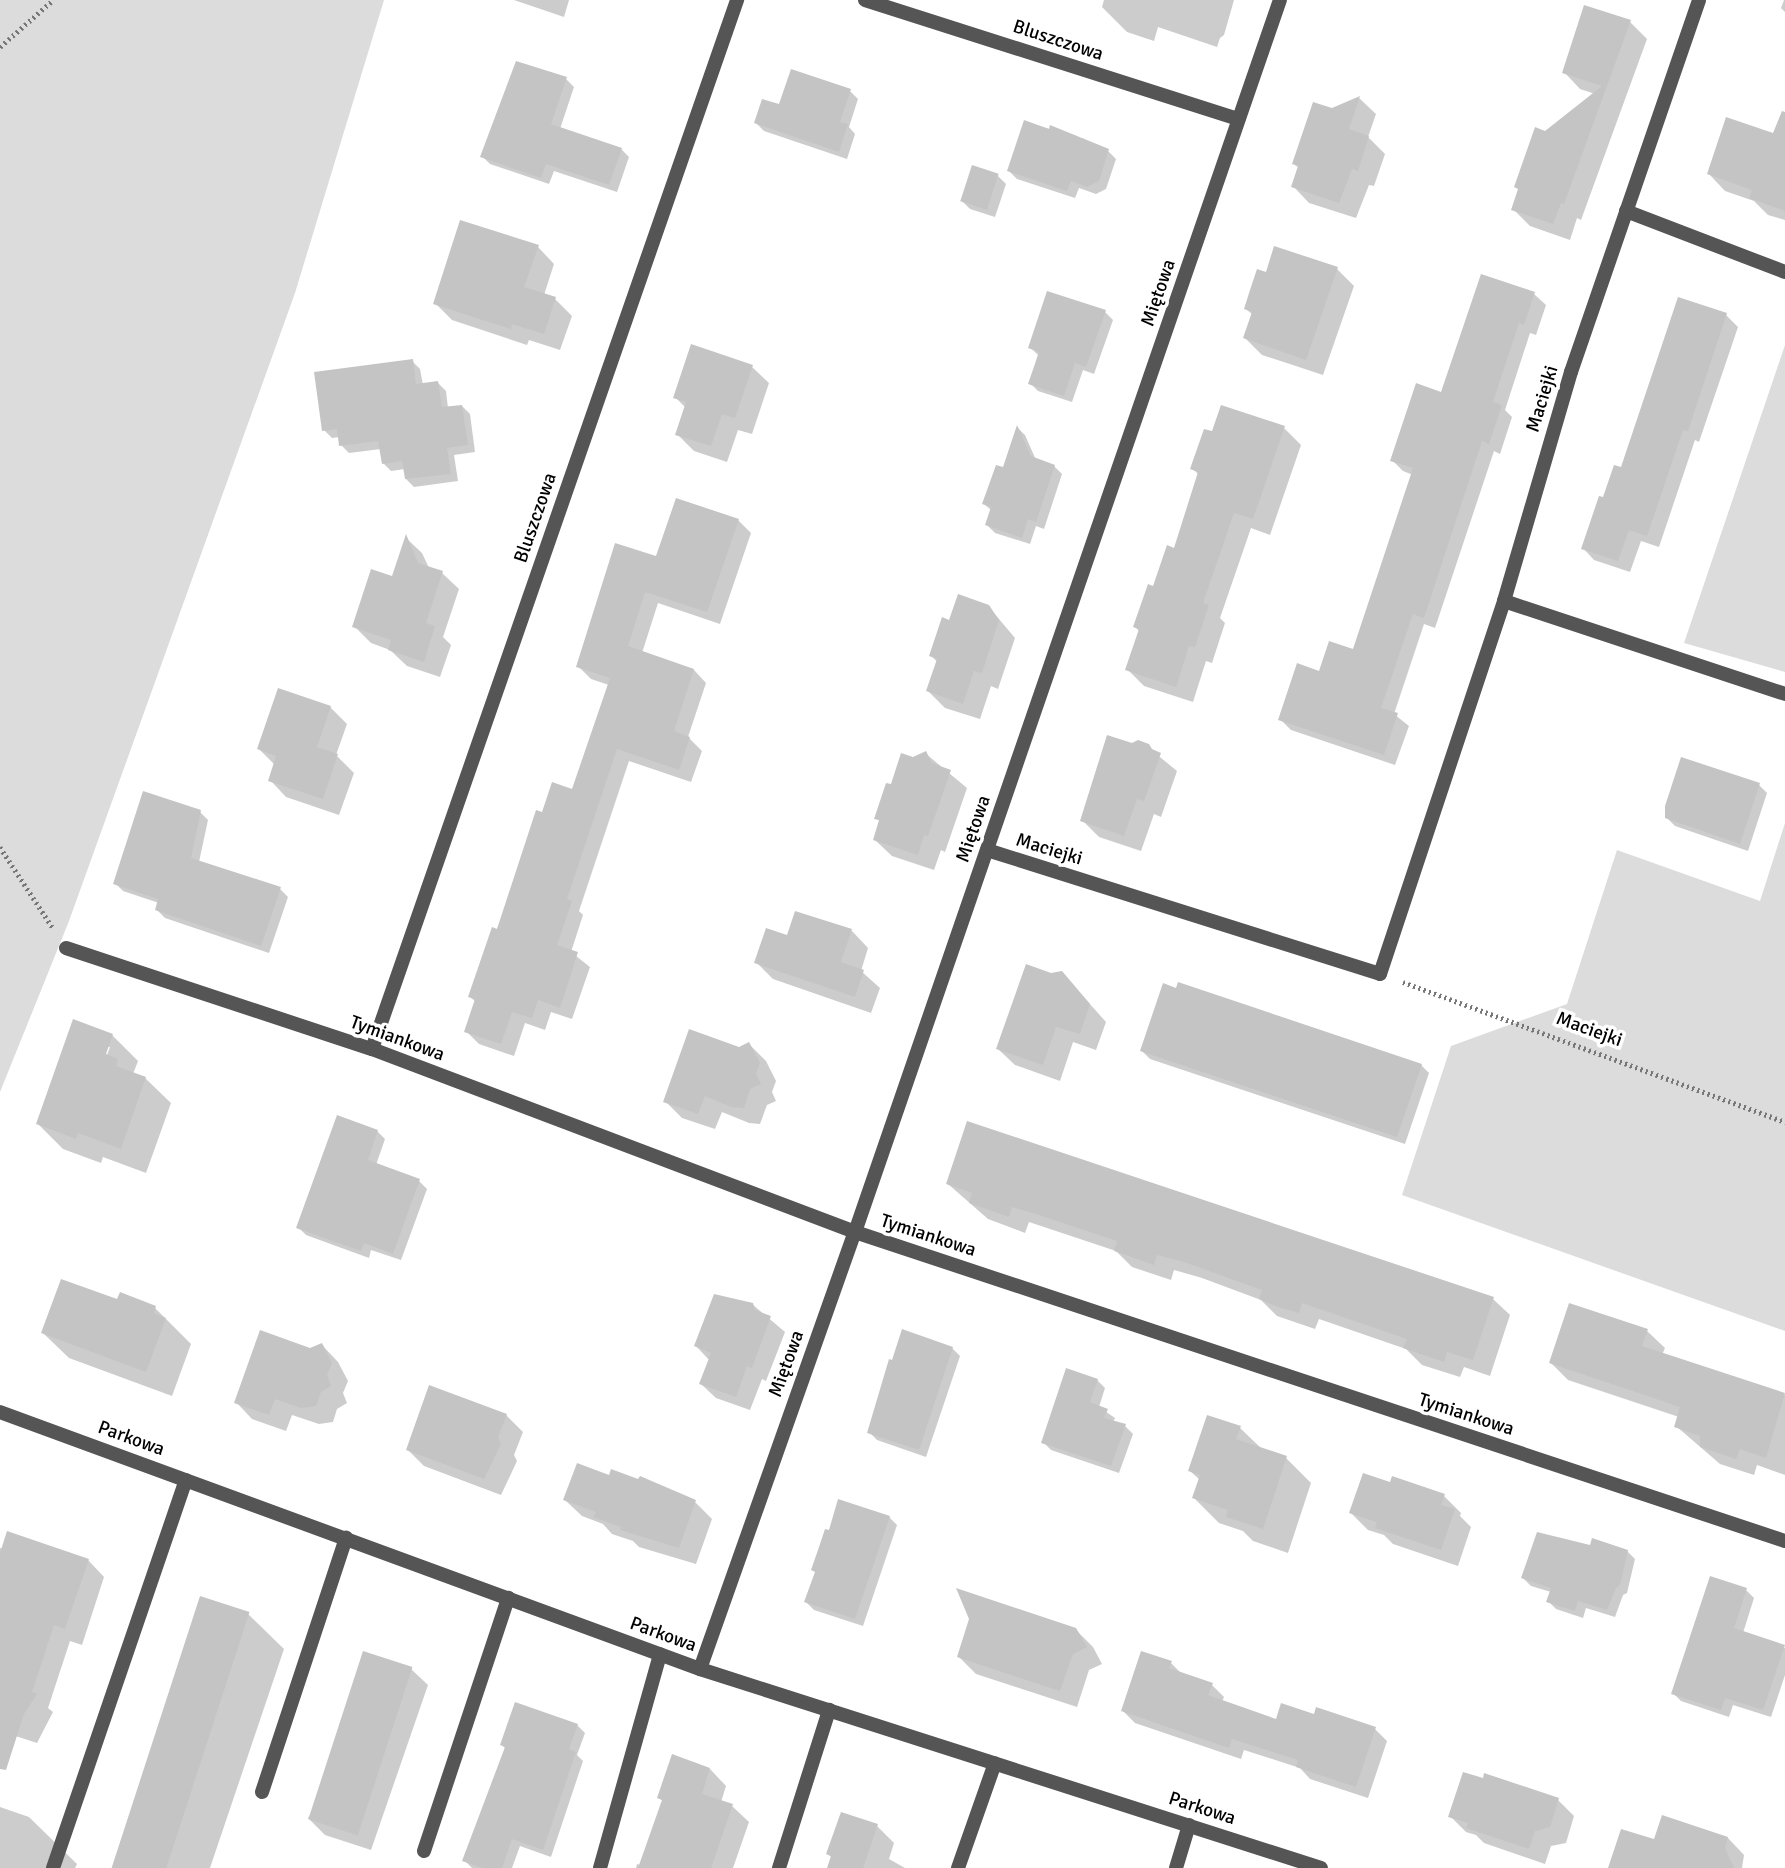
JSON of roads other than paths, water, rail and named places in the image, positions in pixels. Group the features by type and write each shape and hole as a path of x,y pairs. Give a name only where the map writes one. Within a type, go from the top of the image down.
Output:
{"street":[{"name":"Bluszczowa","path":"372,1049 737,0"},
{"name":"Bluszczowa","path":"866,0 1239,119"},
{"name":"Miętowa","path":"700,1668 855,1231 1280,0"},
{"name":"Maciejki","path":"986,850 1380,974 1504,601 1571,372 1699,0"},
{"path":"1626,211 1785,272"},
{"path":"1504,601 1785,694"},
{"name":"Tymiankowa","path":"66,948 372,1049 855,1231 1785,1541"},
{"name":"Parkowa","path":"4,1414 700,1668 1321,1868"},
{"path":"53,1868 186,1480"},
{"path":"262,1792 346,1538"},
{"path":"424,1851 508,1598"},
{"path":"600,1868 660,1654"},
{"path":"779,1868 829,1710"},
{"path":"958,1868 995,1763"},
{"path":"1176,1868 1189,1825"}]}
